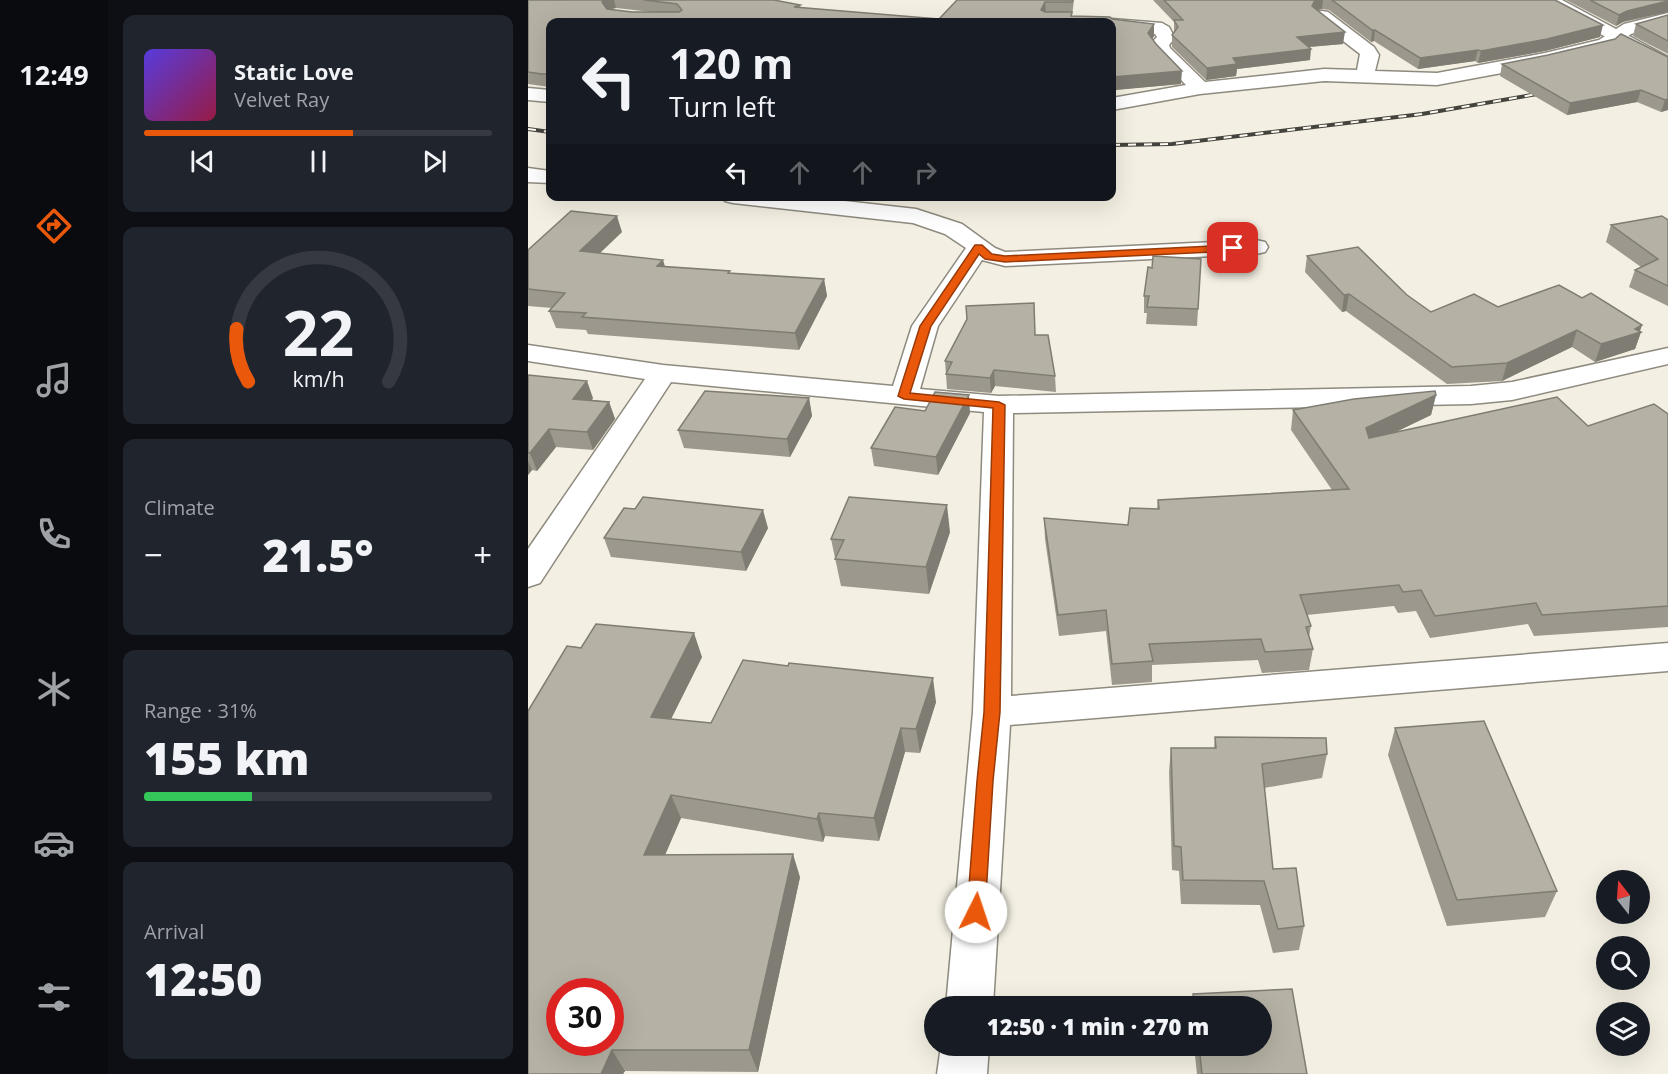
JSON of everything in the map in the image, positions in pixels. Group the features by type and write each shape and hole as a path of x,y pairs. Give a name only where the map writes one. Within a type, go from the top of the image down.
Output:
{"street":[{"path":"1550,0 1668,64"},
{"path":"1322,16 1368,51 1370,54 1365,75"},
{"path":"1116,103 1200,88 1324,75 1437,79 1545,59 1605,44 1614,41 1617,36 1631,27 1668,18"},
{"path":"1116,24 1156,27 1163,31 1166,38 1159,44 1163,51 1200,88"},
{"path":"528,94 546,96"},
{"path":"528,175 546,177"},
{"path":"779,201 916,216 944,225 966,236 989,257 1005,259 1256,247"},
{"path":"904,396 925,326 978,248"},
{"path":"528,353 663,373 999,405 1471,395 1512,391 1668,356"},
{"path":"528,575 663,373"},
{"path":"970,996 992,712 999,405"},
{"path":"992,712 1668,657"},
{"path":"962,1074 964,1056"}],"building":[{"path":"528,0 604,0 602,2 607,9 632,12 679,12 682,10 677,4 644,0 774,0 800,5 794,7 927,18 546,18 546,74 528,72"},
{"path":"957,0 1073,0 1072,2 1045,2 1041,10 1072,12 1071,16 1110,17 940,18"},
{"path":"1164,0 1315,0 1312,6 1345,32 1297,37 1311,49 1233,58 1237,64 1207,68 1172,35 1178,27 1174,20 1183,20"},
{"path":"1332,0 1555,0 1603,25 1547,39 1481,51 1420,58 1372,30"},
{"path":"1590,0 1668,0 1668,1 1619,15"},
{"path":"1668,15 1668,41 1636,24"},
{"path":"1116,19 1154,24 1148,33 1182,71 1116,77"},
{"path":"1621,34 1668,57 1668,99 1665,100 1641,90 1570,103 1502,64 1615,39"},
{"path":"571,211 617,216 580,251 663,260 657,266 824,279 795,333 582,317 586,313 549,311 565,293 528,289 528,250"},
{"path":"1662,216 1668,220 1668,286 1635,270 1658,259 1611,225"},
{"path":"1358,247 1407,295 1431,312 1474,294 1498,307 1559,285 1582,298 1591,293 1642,325 1635,329 1641,332 1601,344 1577,330 1507,363 1452,367 1349,294 1344,295 1307,256"},
{"path":"1153,256 1201,259 1198,309 1147,307 1149,296 1144,296 1148,267 1152,268"},
{"path":"1034,303 1035,335 1048,335 1055,376 994,370 990,378 946,374 952,362 945,361 967,319 966,306"},
{"path":"528,375 587,381 573,399 609,402 587,432 549,429 528,453"},
{"path":"705,391 809,398 787,439 678,430"},
{"path":"1435,391 1436,395 1366,428 1369,438 1557,397 1588,426 1654,404 1668,414 1668,606 1542,615 1536,603 1435,616 1421,590 1403,592 1399,585 1300,595 1311,626 1306,627 1313,649 1265,652 1261,639 1149,644 1153,661 1112,664 1106,610 1058,615 1044,518 1128,525 1130,508 1159,509 1158,500 1349,489 1293,410 1354,399"},
{"path":"935,392 969,395 936,457 871,448 895,407 925,411"},
{"path":"643,497 763,510 741,552 604,538 624,508 635,509"},
{"path":"849,497 947,505 926,567 835,559 844,540 831,539"},
{"path":"596,624 694,633 651,717 711,723 743,660 933,678 916,729 901,728 874,818 819,813 817,819 671,795 644,855 793,854 749,1050 624,1050 624,978 546,978 546,1056 609,1056 601,1074 528,1074 528,711 567,646 581,648"},
{"path":"1484,721 1557,891 1457,900 1395,728"},
{"path":"1215,737 1326,738 1327,754 1262,764 1273,869 1296,868 1304,926 1278,929 1264,881 1183,880 1181,847 1174,846 1171,748 1216,748"},
{"path":"1292,989 1307,1074 1202,1074 1200,1056 1272,1056 1272,996 1193,996 1193,994"}],"railway":[{"path":"1116,145 1172,144 1422,114 1549,92"},
{"path":"528,129 546,131"}],"route":[{"path":"976,912 992,712 999,405 904,396 925,326 978,248 989,257 1005,259 1233,248"}]}
